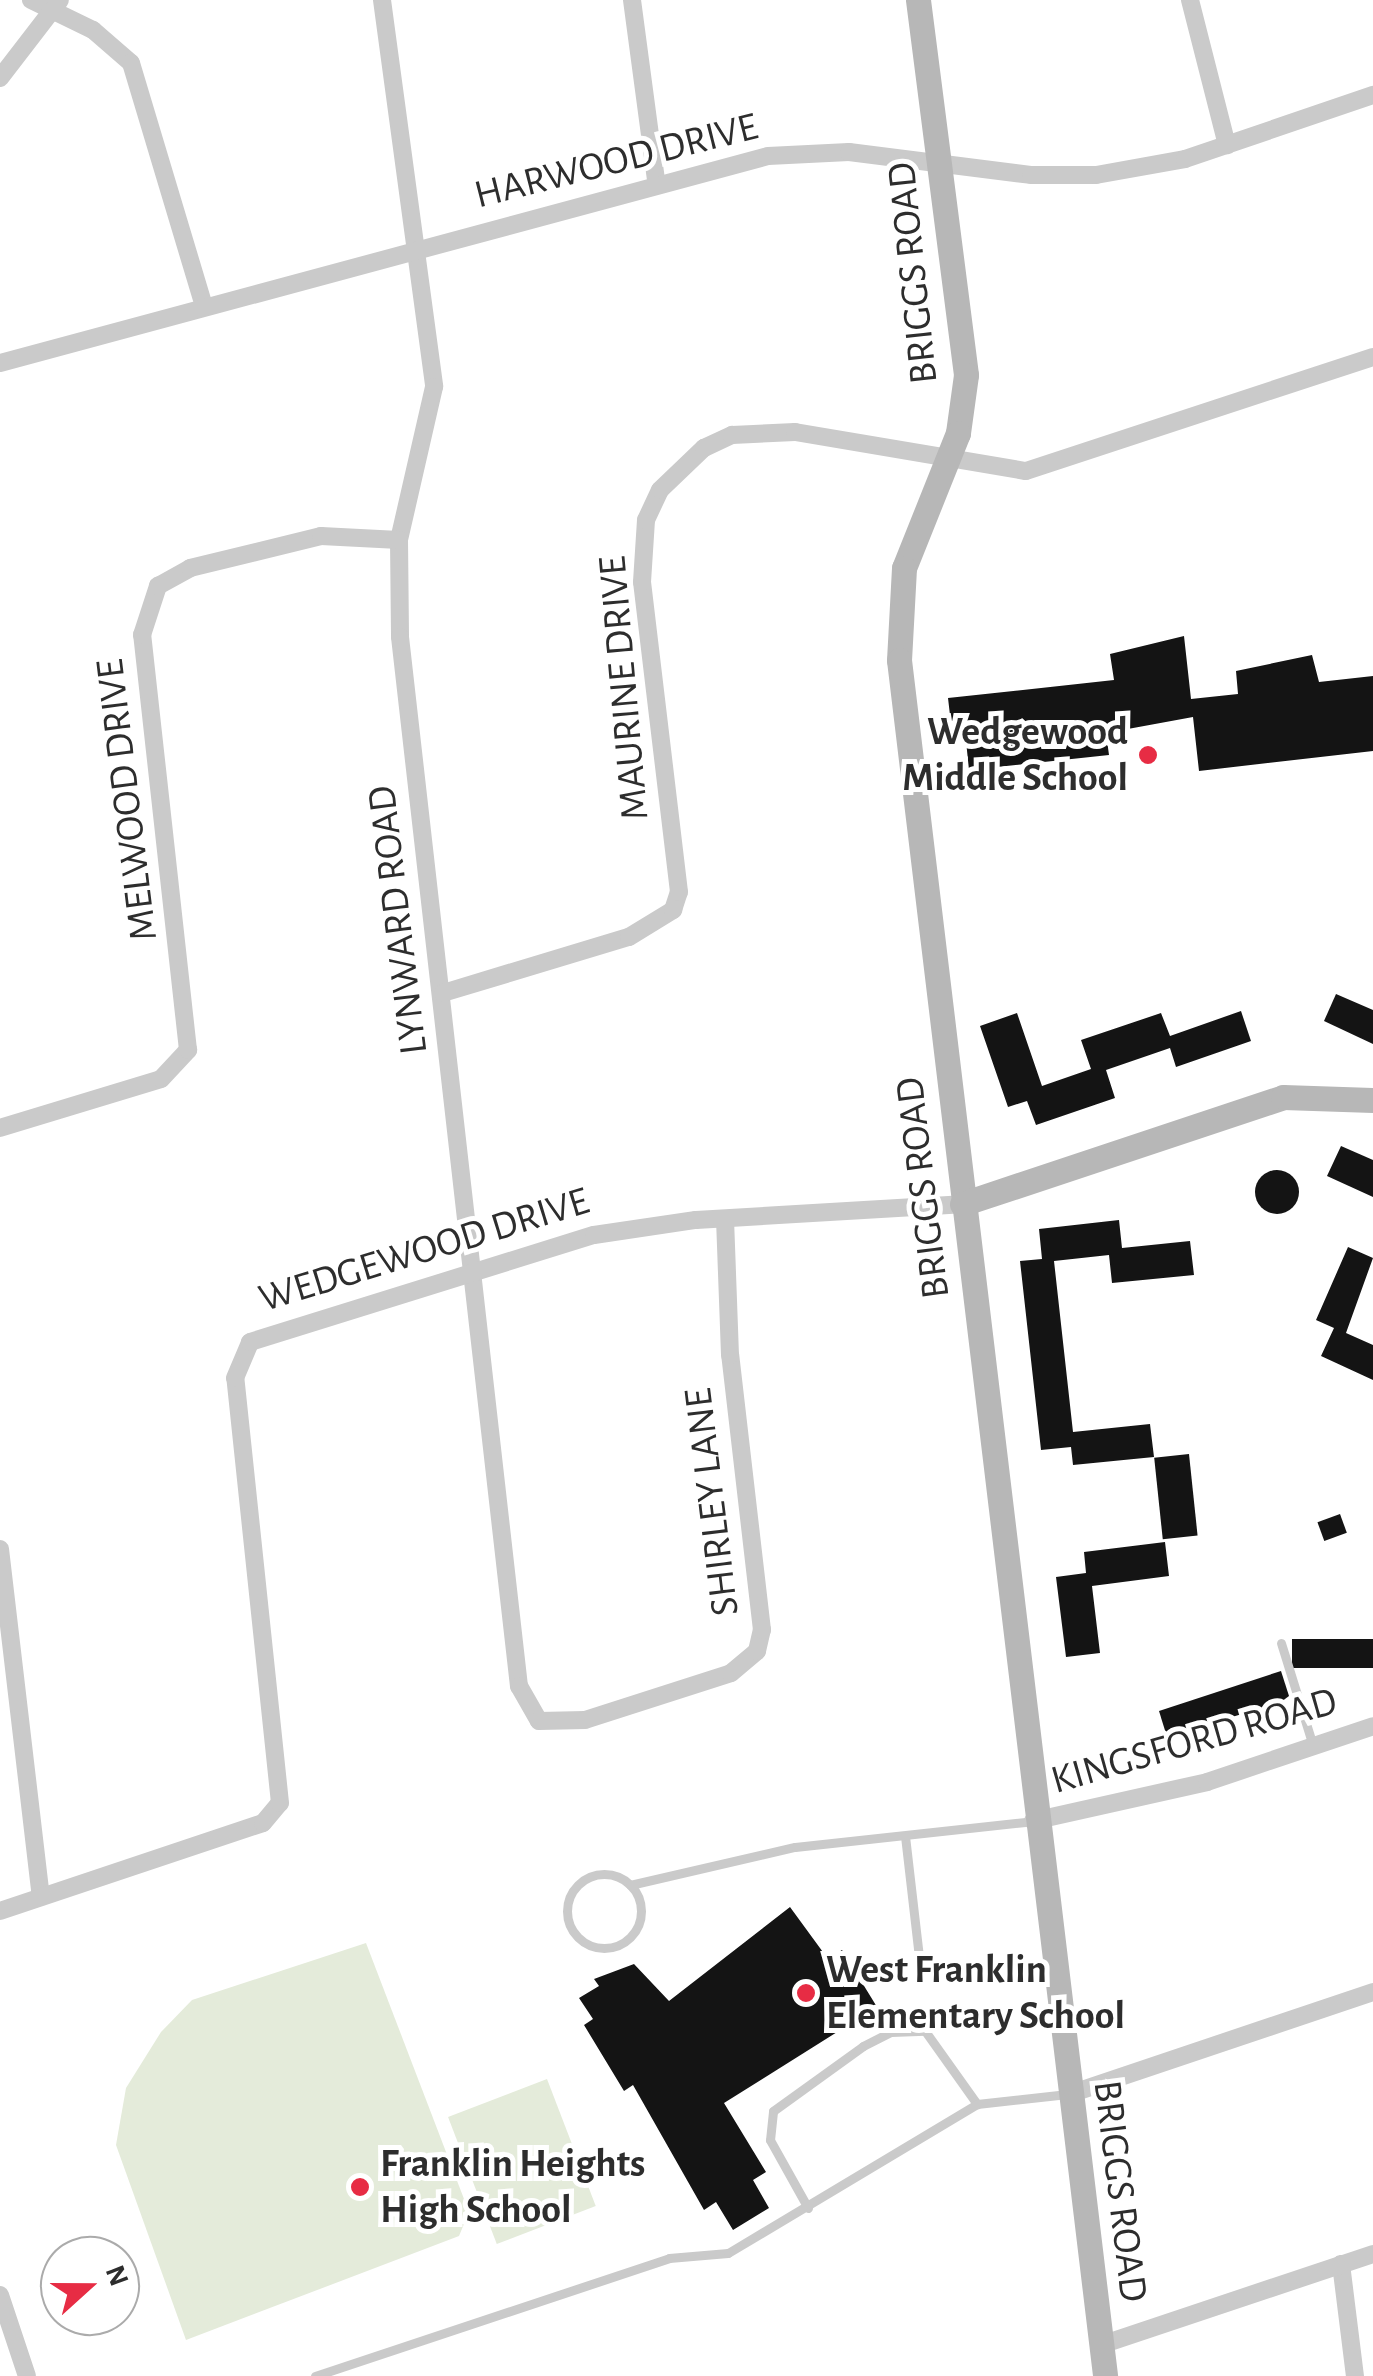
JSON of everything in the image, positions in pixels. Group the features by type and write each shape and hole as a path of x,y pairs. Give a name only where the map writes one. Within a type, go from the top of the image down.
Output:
{"street":[{"path":"31,0 57,6 131,62 204,306"},
{"name":"LYNWARD ROAD","path":"382,0 433,414 398,540 400,637 522,1698 540,1721 562,1726 645,1700"},
{"path":"632,0 656,180"},
{"name":"BRIGGS ROAD","path":"918,0 966,374 949,458 904,568 898,634 1033,1821 1105,2376"},
{"path":"1190,0 1227,144"},
{"path":"0,78 57,6"},
{"name":"HARWOOD DRIVE","path":"0,363 656,180 768,156 848,152 1096,174 1227,144 1373,95"},
{"name":"MAURINE DRIVE","path":"442,992 629,937 673,910 679,892 642,582 646,520 678,466 732,435 764,431 1047,468 1373,356"},
{"name":"MELWOOD DRIVE","path":"0,1128 161,1079 188,1050 142,635 158,586 190,568 287,542 398,540"},
{"name":"WEDGEWOOD DRIVE","path":"0,1911 273,1815 280,1773 235,1365 250,1342 473,1269 594,1235 724,1219 962,1204 1283,1097 1373,1100"},
{"name":"SHIRLEY LANE","path":"645,1700 746,1665 761,1640 725,1303 724,1219"},
{"path":"0,1549 41,1897"},
{"name":"KINGSFORD ROAD","path":"1033,1821 1206,1782 1373,1726"},
{"path":"1070,2094 1373,1992"},
{"path":"1102,2344 1373,2254"},
{"path":"1341,2264 1355,2376"},
{"path":"0,2296 27,2376"}],"lane":[{"path":"1281,1643 1314,1746"},
{"path":"630,1885 640,1919 628,1939 594,1947 574,1934 567,1910 576,1887 609,1874 630,1885 795,1847 1033,1821"},
{"path":"905,1836 920,1966"},
{"path":"808,2208 770,2140 773,2111 862,2046 891,2032 925,2031 978,2104"},
{"path":"315,2376 670,2258 728,2252 978,2104 1070,2094"}],"green space":[{"path":"366,1943 469,2212 459,2236 186,2340 116,2145 126,2088 161,2032 192,2000"},
{"path":"547,2079 596,2206 497,2244 448,2117"}],"building":[{"path":"1184,636 1191,699 1238,694 1236,671 1312,655 1319,682 1373,676 1373,751 1199,771 1193,717 1106,733 1109,755 969,770 966,741 953,741 948,698 1114,680 1110,654"},
{"path":"1336,994 1373,1010 1373,1044 1324,1021"},
{"path":"1241,1011 1251,1041 1176,1067 1170,1048 1106,1070 1115,1098 1036,1125 1027,1101 1008,1107 980,1026 1017,1013 1042,1086 1091,1069 1081,1040 1161,1013 1170,1036"},
{"path":"1341,1146 1373,1160 1373,1197 1327,1176"},
{"path":"1277,1170 1293,1176 1299,1192 1293,1208 1277,1214 1261,1208 1255,1192 1261,1176"},
{"path":"1119,1220 1122,1248 1190,1241 1194,1275 1112,1283 1109,1255 1054,1261 1073,1432 1150,1424 1154,1457 1073,1465 1071,1447 1041,1450 1020,1261 1042,1259 1039,1229"},
{"path":"1348,1247 1373,1258 1346,1333 1373,1345 1373,1380 1321,1356 1334,1328 1316,1320"},
{"path":"1189,1454 1198,1536 1163,1539 1154,1458"},
{"path":"1340,1514 1347,1533 1324,1541 1317,1522"},
{"path":"1165,1542 1169,1576 1092,1586 1100,1653 1066,1657 1056,1577 1086,1573 1084,1552"},
{"path":"1292,1639 1373,1639 1373,1668 1292,1668"},
{"path":"1281,1671 1289,1696 1281,1702 1167,1737 1159,1711"},
{"path":"790,1907 828,1959 842,1950 877,2007 724,2103 766,2172 753,2180 769,2208 733,2230 716,2202 704,2210 633,2085 624,2091 584,2025 593,2019 579,1998 599,1986 594,1979 634,1964 669,2001"}],"place":[{"name":"Wedgewood Middle School","path":"1148,755"},
{"name":"West Franklin Elementary School","path":"806,1993"},
{"name":"Franklin Heights High School","path":"360,2187"}]}
